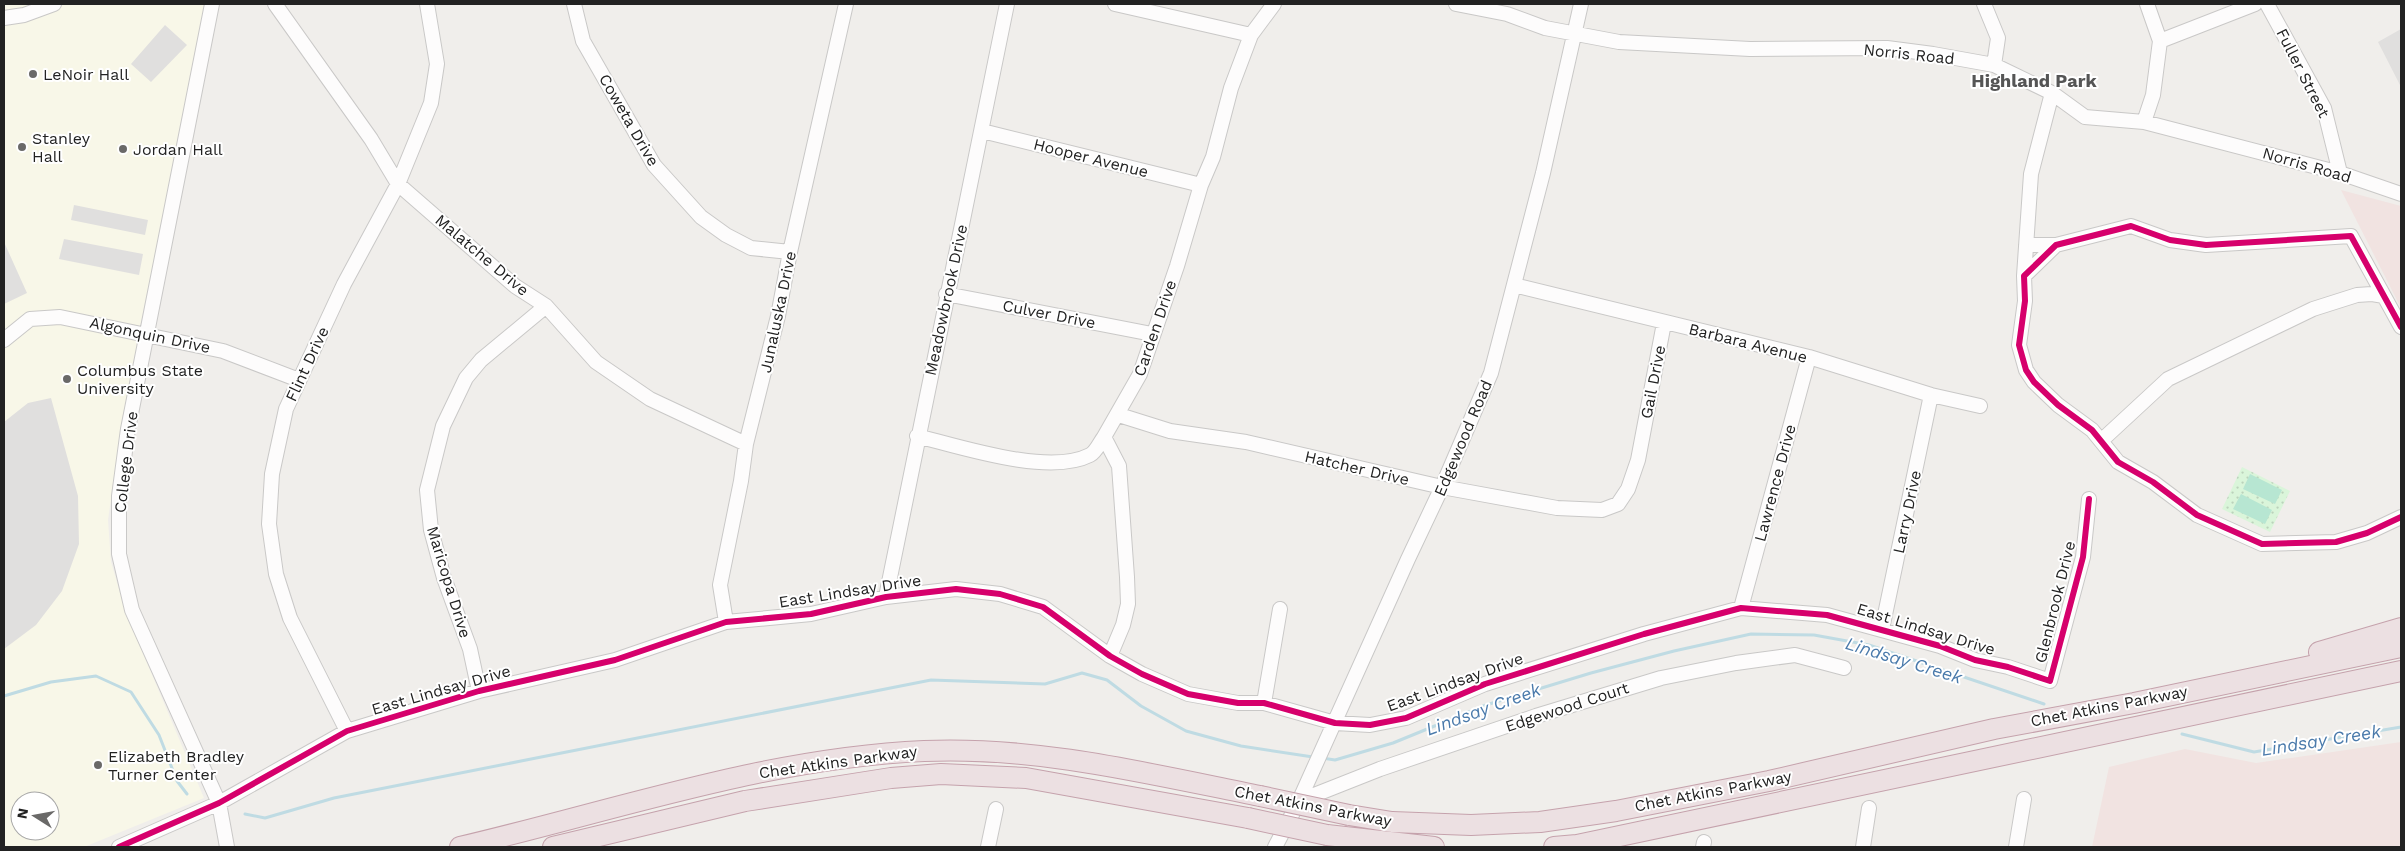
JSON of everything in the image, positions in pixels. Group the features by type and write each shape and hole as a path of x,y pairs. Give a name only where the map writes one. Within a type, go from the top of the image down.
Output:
{"highway":[{"path":"2198,688 2401,628"},
{"name":"Chet Atkins Parkway","path":"460,847 777,768 872,754 925,751 981,751 1070,760 1392,822 1471,825 1540,822 1607,812 1769,781 1994,729 2134,704 2198,688 2401,648"},
{"name":"Chet Atkins Parkway","path":"1554,847 1577,846 2401,671"},
{"path":"2239,704 2401,684"},
{"name":"Chet Atkins Parkway","path":"553,847 745,801 891,778 941,774 1026,778 1327,834 1434,847"}],"street":[{"path":"4,18 24,15 54,4"},
{"name":"College Drive","path":"212,4 128,429 119,496 119,554 132,610 219,803 227,847"},
{"name":"Malatche Drive","path":"275,4 371,139 398,184 515,286 546,306 596,362 642,394 746,444"},
{"name":"Flint Drive","path":"347,731 290,618 276,574 269,524 272,474 286,409 344,284 398,184 431,103 437,64 427,4"},
{"name":"Coweta Drive","path":"574,4 583,41 654,165 701,218 726,235 751,248 790,252"},
{"name":"Junaluska Drive","path":"726,622 720,585 746,444 778,316 790,252 846,4"},
{"name":"Meadowbrook Drive","path":"886,597 917,436 1007,4"},
{"path":"1115,4 1251,35"},
{"name":"Carden Drive","path":"1104,437 1119,415 1140,374 1152,334 1177,266 1201,185 1213,157 1231,88 1251,35 1274,4"},
{"name":"Norris Road","path":"1456,4 1507,14 1545,28 1619,42 1750,49 1887,48 1994,65 2052,93 2085,117 2144,122 2340,173 2401,194"},
{"name":"Edgewood Road","path":"1276,847 1335,723 1442,487 1491,373 1543,173 1581,4"},
{"path":"1984,4 1998,38 1994,65"},
{"path":"2144,122 2153,95 2160,41 2147,4"},
{"path":"2160,41 2255,4"},
{"name":"Fuller Street","path":"2267,4 2324,108 2340,173"},
{"path":"2052,93 2031,174 2024,276 2025,301 2019,345 2026,370 2034,382 2058,405 2092,430 2118,462 2153,482 2197,515 2262,544 2336,542 2367,533 2401,517"},
{"name":"Hooper Avenue","path":"982,131 1201,185"},
{"path":"2026,245 2056,245 2131,226 2170,240 2206,245 2350,236 2401,327"},
{"path":"2024,276 2056,245"},
{"name":"Barbara Avenue","path":"1514,285 1809,357 1931,396 1980,406"},
{"name":"Culver Drive","path":"946,294 1152,334"},
{"path":"2101,441 2168,379 2313,309 2357,295 2372,294 2384,296"},
{"name":"Maricopa Drive","path":"479,691 470,648 444,578 431,530 427,490 443,426 466,378 481,360 546,306"},
{"name":"Algonquin Drive","path":"4,340 30,319 60,317 223,351 299,380"},
{"name":"Gail Drive","path":"1642,441 1664,323"},
{"name":"Lawrence Drive","path":"1741,608 1809,357"},
{"name":"Larry Drive","path":"1882,629 1931,396"},
{"name":"Hatcher Drive","path":"1119,415 1170,431 1246,442 1442,487 1557,508 1602,510 1618,504 1628,489 1642,441"},
{"path":"917,436 1008,458 1065,463 1092,454 1104,437 1119,466 1128,604 1123,625 1110,656"},
{"name":"Glenbrook Drive","path":"2050,681 2083,557 2089,499"},
{"name":"East Lindsay Drive","path":"118,847 219,803 347,731 479,691 615,660 726,622 811,614 886,597 956,589 1000,594 1043,607 1110,656 1142,674 1188,694 1238,703 1264,703 1335,723 1370,725 1406,718 1485,684 1644,634 1741,608 1827,615 1940,646 1975,660 2008,667 2050,681"},
{"path":"1264,703 1280,609"},
{"name":"Edgewood Court","path":"1299,801 1407,760 1536,716 1661,678 1736,662 1795,655 1844,668"},
{"path":"2016,847 2024,800"},
{"path":"1863,847 1869,808"},
{"path":"988,847 996,809"}],"shaded area":[{"name":"Columbus State University","path":"4,4 208,4 140,326 121,431 108,520 111,562 126,613 204,798 84,847 4,847"},
{"path":"165,25 187,45 151,82 131,64"},
{"path":"2401,29 2401,87 2378,42"},
{"path":"2341,190 2401,206 2401,308"},
{"path":"74,205 148,220 145,235 71,220"},
{"path":"64,239 143,254 139,275 59,259"},
{"path":"4,242 27,293 4,304"},
{"path":"51,398 78,496 79,544 62,591 36,625 4,649 4,422 28,403"},
{"path":"2401,742 2401,847 2092,847 2109,767 2185,749 2256,763"}],"green space":[{"path":"2242,467 2290,491 2270,532 2222,509"},
{"path":"2250,474 2282,490 2275,504 2243,489"},
{"path":"2241,494 2272,510 2265,524 2233,509"}],"waterway":[{"name":"Lindsay Creek","path":"1322,758 1335,760 1393,743 1486,705 1591,673 1674,651 1751,634 1814,635 1869,645 2044,704"},
{"path":"245,814 265,818 334,798 931,680 1045,684 1082,673 1107,680 1141,706 1186,731 1241,746 1313,757"},
{"path":"4,696 51,682 96,676 131,692 159,735 177,781 187,794"},
{"name":"Lindsay Creek","path":"2182,734 2254,752 2401,727"}],"cycle path":[{"path":"2401,327 2351,236 2206,245 2170,240 2131,226 2056,245 2024,276 2025,301 2019,345 2026,370 2034,382 2058,405 2092,430 2118,462 2153,482 2197,515 2262,544 2336,542 2367,533 2401,517"},
{"path":"119,847 219,803 347,731 479,691 615,660 726,622 811,614 886,597 956,589 1000,594 1043,607 1110,656 1142,674 1188,694 1238,703 1264,703 1335,723 1370,725 1406,718 1485,684 1644,634 1741,608 1827,615 1940,646 1975,660 2008,667 2050,681 2083,557 2089,499"}],"place":[{"name":"LeNoir Hall","path":"33,74"},
{"name":"Stanley Hall","path":"22,147"},
{"name":"Jordan Hall","path":"123,149"},
{"name":"Columbus State University","path":"67,379"},
{"name":"Elizabeth Bradley Turner Center","path":"98,765"}],"district":[{"name":"Highland Park","path":"2034,80"}]}
